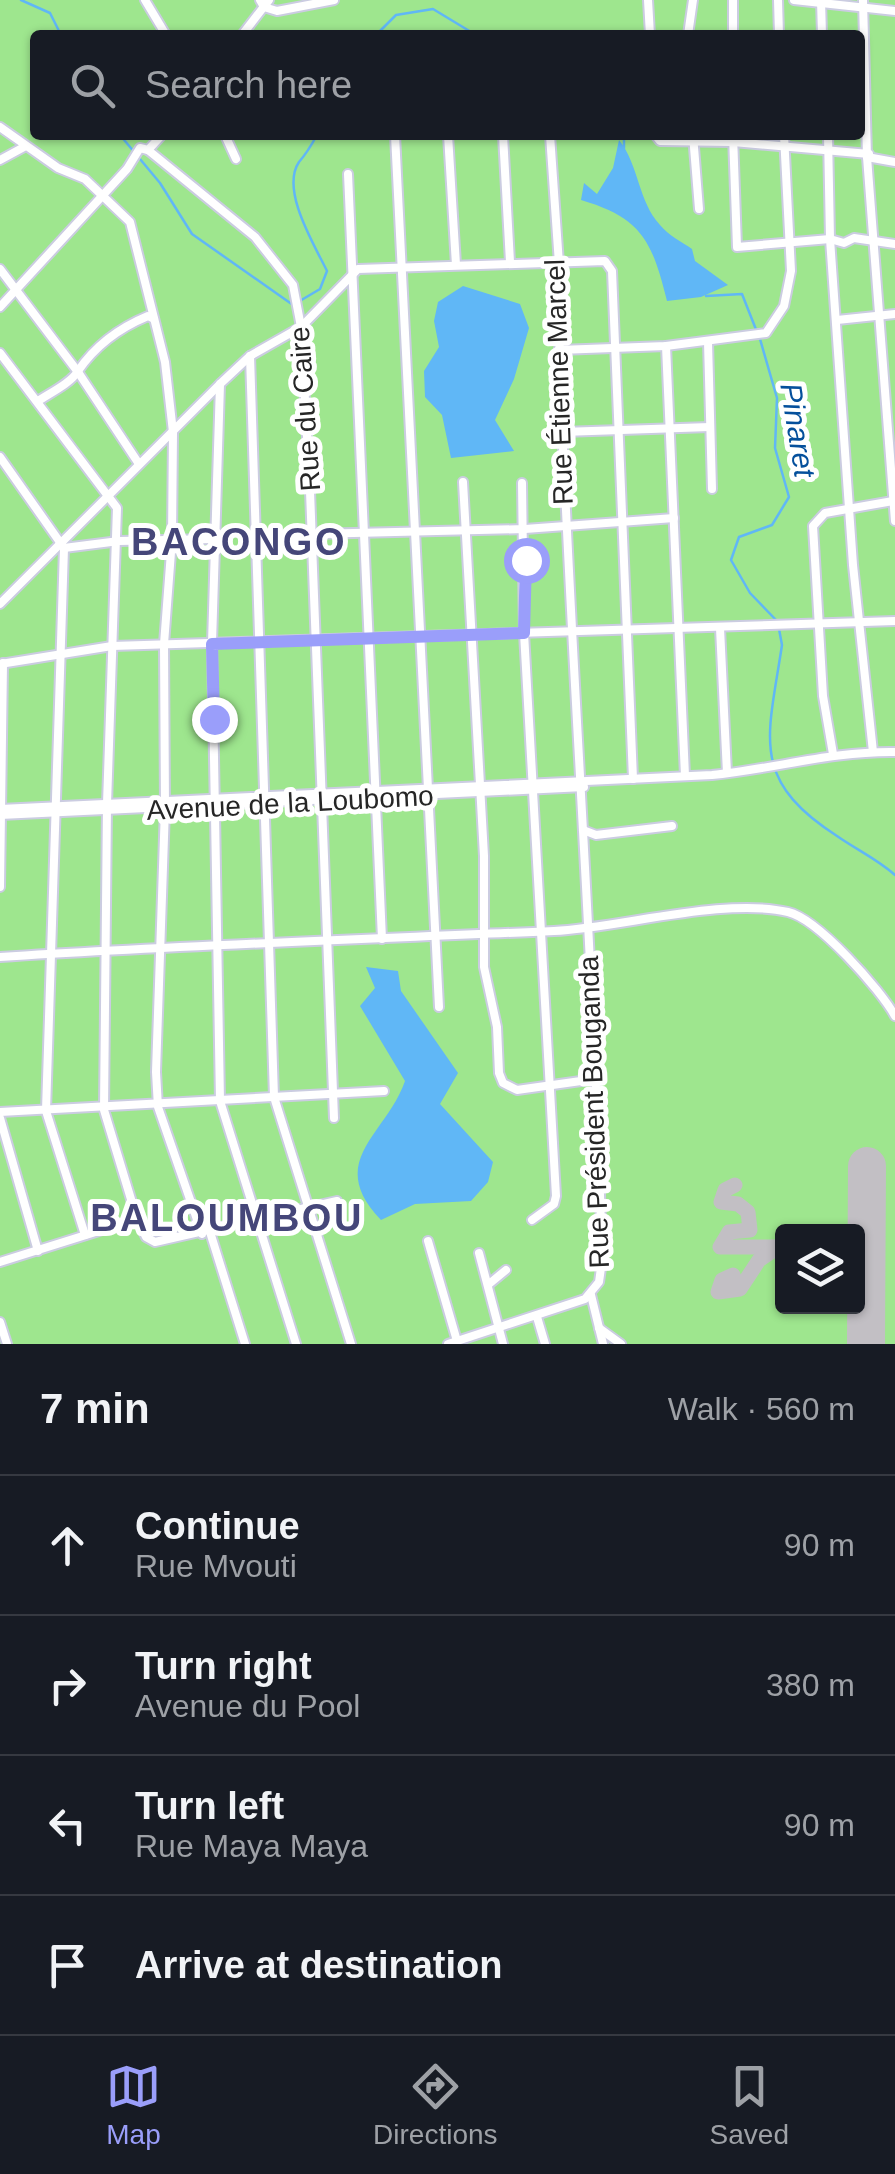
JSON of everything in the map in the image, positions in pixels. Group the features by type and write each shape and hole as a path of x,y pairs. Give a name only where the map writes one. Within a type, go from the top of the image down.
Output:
{"street":[{"path":"145,0 163,30"},
{"path":"245,30 264,2 277,11 334,0"},
{"path":"648,0 650,30"},
{"path":"689,30 693,0"},
{"path":"733,0 733,30"},
{"path":"778,0 780,30"},
{"path":"794,0 863,3 895,11"},
{"path":"821,2 822,30"},
{"path":"863,3 864,30"},
{"path":"865,64 877,318 892,392 895,521"},
{"path":"0,127 24,146 85,180 133,228 154,318 173,432 172,539 164,644 165,804 158,1107 246,1344"},
{"path":"0,307 156,140"},
{"path":"226,140 236,159"},
{"path":"395,140 405,269 432,937 439,1007"},
{"path":"448,140 456,265"},
{"path":"503,140 510,262"},
{"name":"Rue Étienne Marcel","path":"550,140 563,321 558,350 564,524 574,634 589,928"},
{"path":"693,140 700,209"},
{"path":"734,140 737,246 830,239 844,243 854,238 895,244"},
{"path":"745,140 895,162"},
{"path":"558,350 666,346 766,333 784,306 789,245 784,140"},
{"path":"829,140 830,239 849,507 873,752"},
{"path":"0,160 24,146"},
{"name":"Rue du Caire","path":"144,149 255,237 294,285 301,327 312,534 334,1118"},
{"path":"348,174 382,939"},
{"path":"2,597 62,545 250,356 301,327 344,280 366,265 405,269 605,261 610,264 615,346 633,779"},
{"path":"0,269 78,372 139,464"},
{"path":"837,320 895,314"},
{"path":"38,401 78,372 81,361 120,330 148,316 154,318"},
{"path":"708,342 712,489"},
{"path":"666,346 685,776"},
{"path":"0,353 117,508 119,541 107,807 104,1110 137,1219 151,1240 206,1233 338,1201"},
{"path":"250,356 274,1097 351,1344"},
{"path":"220,384 212,644 220,1100 296,1344"},
{"path":"562,432 710,427"},
{"path":"0,458 62,545 58,809 46,1112 85,1235"},
{"path":"463,482 469,532 470,634 481,791 484,967 497,1028 500,1079 516,1090 595,1079"},
{"path":"522,484 524,633 556,1200 532,1220"},
{"path":"833,754 813,526 825,513 893,501"},
{"path":"257,540 414,530 525,530 674,518"},
{"path":"62,545 213,540"},
{"path":"0,887 2,664 112,646 315,643 470,634 627,633 895,621"},
{"path":"720,628 727,773"},
{"path":"580,786 592,781 727,773 833,754 895,752"},
{"name":"Avenue de la Loubomo","path":"2,812 580,786"},
{"path":"583,830 596,835 672,826"},
{"path":"584,849 596,835"},
{"path":"0,957 543,931 693,914 792,913 826,936 895,1016"},
{"name":"Rue Président Bouganda","path":"589,928 602,1261 599,1282 591,1295"},
{"path":"38,1251 0,1115 384,1091"},
{"path":"0,1262 137,1219"},
{"path":"428,1241 452,1342 537,1317 591,1295 603,1344"},
{"path":"479,1252 503,1344"},
{"path":"489,1284 506,1270"},
{"path":"537,1317 544,1344"},
{"path":"0,1322 4,1340"},
{"path":"599,1328 622,1344"}],"green space":[{"path":"0,0 895,0 895,1344 0,1344"}],"water":[{"path":"619,140 653,215 667,232 692,249 695,261 728,285 701,297 667,301 656,262 641,235 618,215 581,200 584,183 597,194 613,168"},
{"path":"463,286 520,304 529,328 514,379 495,420 514,451 451,458 442,415 425,397 424,371 439,347 434,321 438,302"},
{"path":"366,967 398,971 401,991 458,1073 440,1104 493,1162 488,1182 471,1201 415,1204 381,1220 365,1199 358,1181 359,1164 405,1081 360,1006 375,988"}],"waterway":[{"name":"Pinaret","path":"21,0 50,13 58,30"},
{"name":"Pinaret","path":"381,30 396,15 433,9 468,30"},
{"name":"Pinaret","path":"124,140 160,183 192,234 293,305 320,289 327,271 301,218 294,187 299,162 314,140"},
{"name":"Pinaret","path":"624,140 624,148"},
{"name":"Pinaret","path":"706,296 742,294 757,332"},
{"name":"Pinaret","path":"760,339 777,398 775,448 789,497 772,525 739,537 731,560 750,593 777,621"},
{"name":"Pinaret","path":"779,629 782,645 770,731 777,775 789,795 809,815 895,875"}],"taxiway":[{"path":"735,1185 725,1190 721,1202 738,1204 748,1212 750,1230 729,1232 720,1247 775,1247"},
{"path":"733,1275 722,1280 718,1292 740,1289 759,1260 775,1249"}],"runway":[{"path":"866,1344 867,1166"}],"district":[{"name":"BACONGO","path":"239,542"},
{"name":"BALOUMBOU","path":"227,1218"}],"route":[{"path":"214,719 212,644 524,633 526,560"}]}
